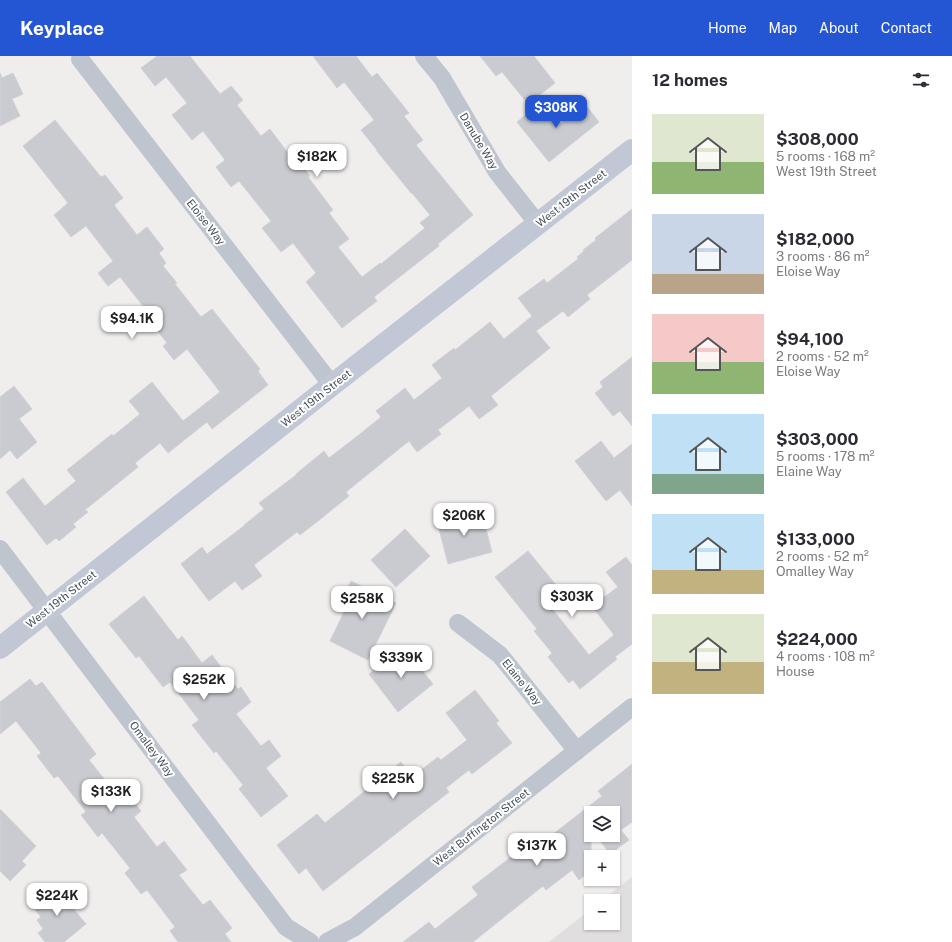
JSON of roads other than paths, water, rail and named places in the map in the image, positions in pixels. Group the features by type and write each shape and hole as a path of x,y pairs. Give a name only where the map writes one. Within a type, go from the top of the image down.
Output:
{"main road":[{"name":"West 19th Street","path":"0,648 632,150"}],"street":[{"name":"Danube Way","path":"424,56 442,78 497,172 538,224"},
{"name":"Eloise Way","path":"80,60 332,385"},
{"name":"Omalley Way","path":"0,550 286,927 310,942"},
{"name":"Elaine Way","path":"458,623 500,655 577,751"},
{"name":"West Buffington Street","path":"327,942 355,927 632,707"}]}
